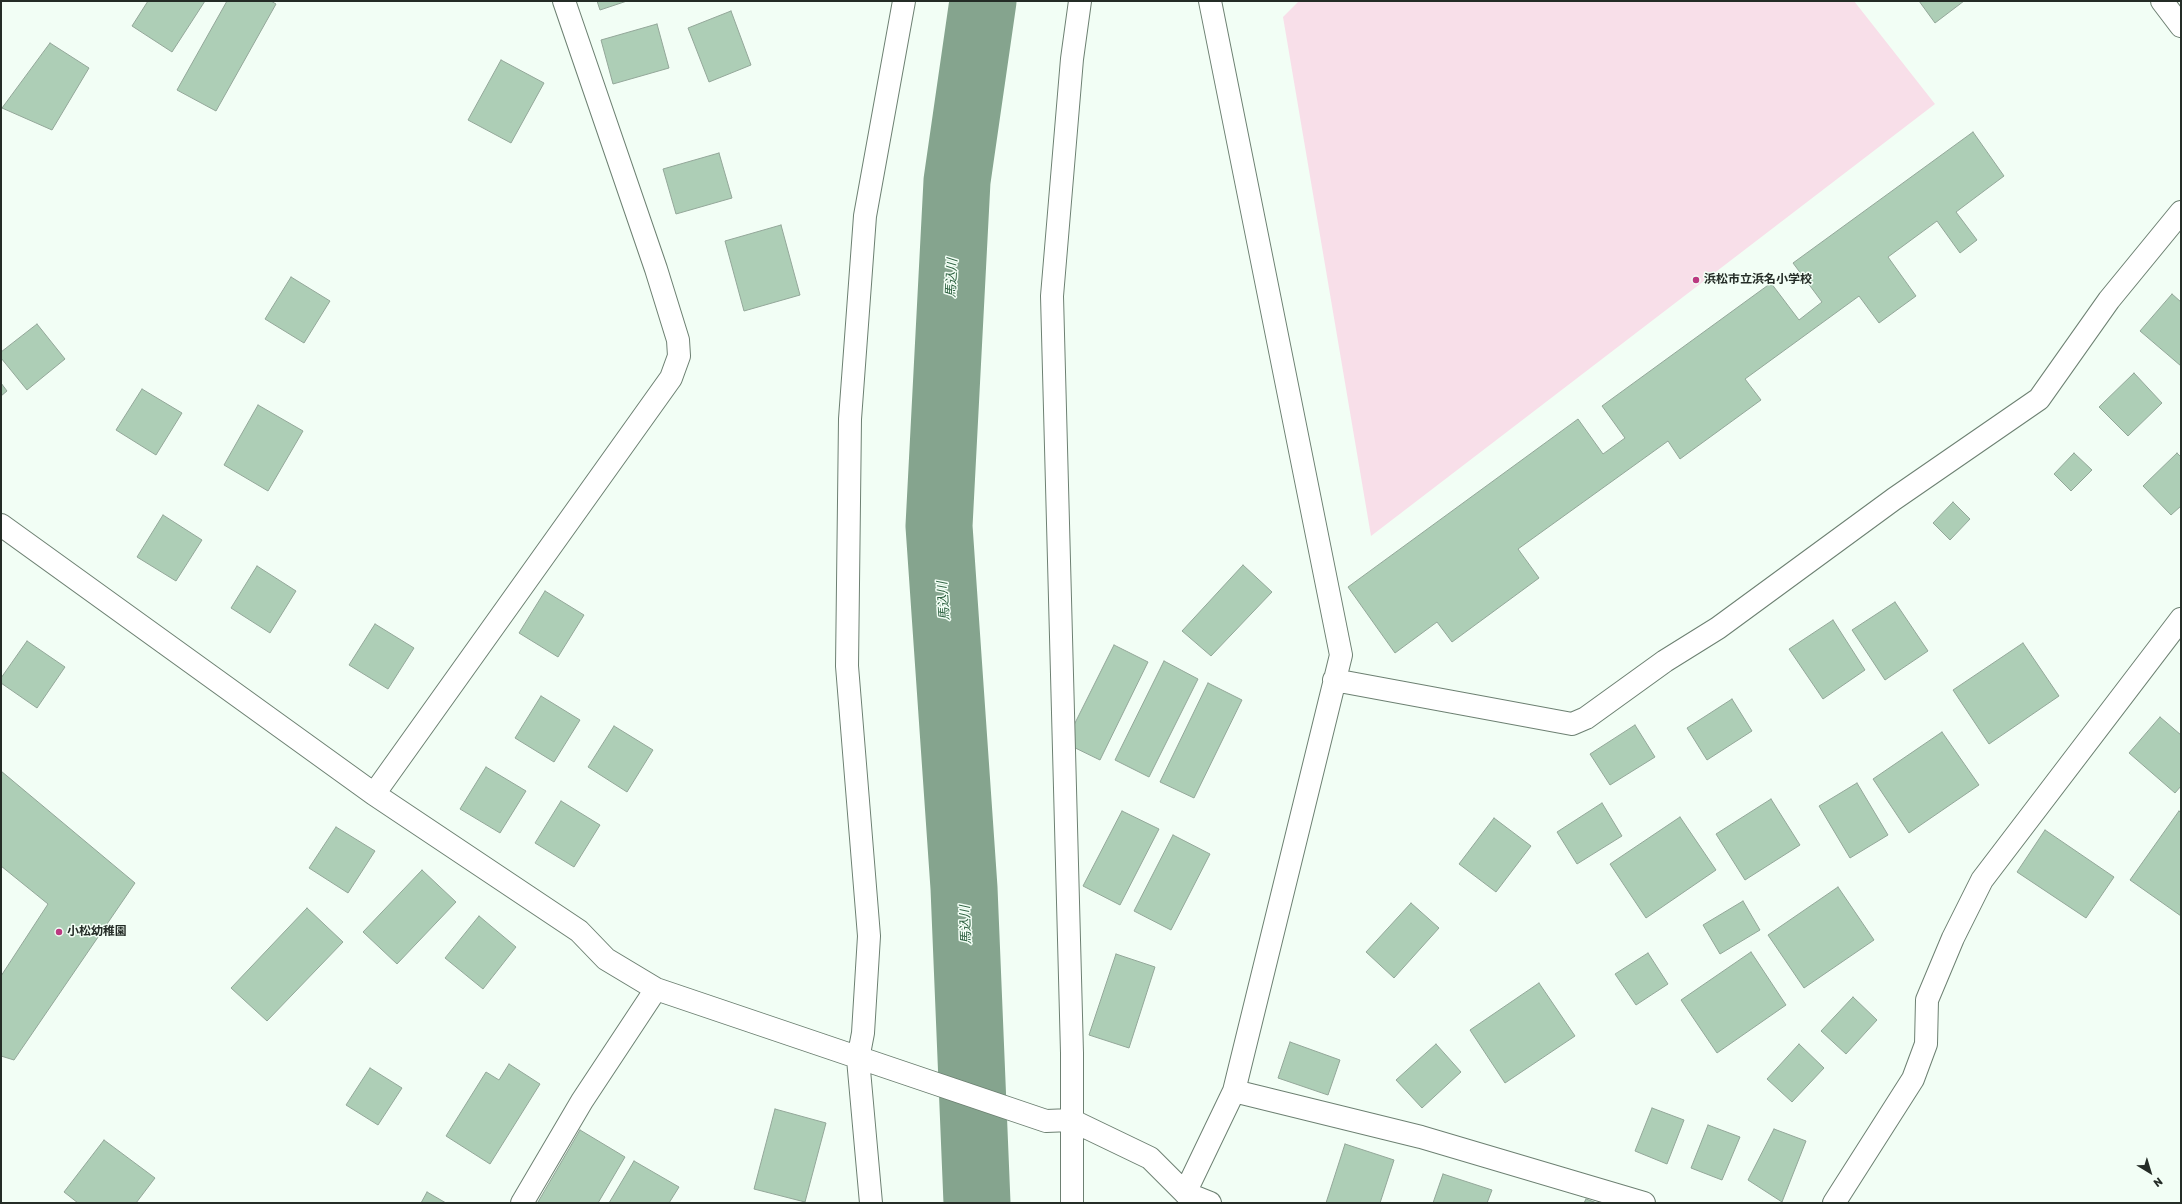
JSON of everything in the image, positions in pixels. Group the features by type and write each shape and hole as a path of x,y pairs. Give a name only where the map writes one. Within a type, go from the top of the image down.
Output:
{"street":[{"path":"374,794 671,378 680,356 678,340 656,269 564,1"},
{"path":"871,1203 858,1059 863,1032 869,936 847,666 850,419 865,216 904,1"},
{"path":"1072,1203 1072,1053 1052,296 1072,59 1080,1"},
{"path":"1185,1193 1234,1091 1341,655 1210,1"},
{"path":"2162,1 2181,26"},
{"path":"1334,680 1572,724 1586,718 1665,661 1718,628 1894,499 2039,399 2109,300 2181,212"},
{"path":"1,525 374,794 579,931 606,960 656,988 858,1059 1046,1121 1071,1120 1150,1158 1185,1193 1210,1203"},
{"path":"1834,1203 1913,1079 1926,1044 1927,1000 1953,938 1982,880 2181,619"},
{"path":"522,1203 582,1102 656,988"},
{"path":"1234,1091 1421,1136 1644,1203"}],"shaded area":[{"path":"1299,1 1854,1 1935,104 1371,536 1283,17"}],"building":[{"path":"148,1 205,1 172,52 132,26"},
{"path":"227,1 271,1 276,4 216,111 177,90"},
{"path":"597,1 627,1 600,10"},
{"path":"1919,1 1964,1 1935,23"},
{"path":"731,11 751,65 709,82 688,28"},
{"path":"657,24 669,68 613,84 601,40"},
{"path":"50,43 89,68 52,130 2,108"},
{"path":"501,60 544,83 511,143 468,120"},
{"path":"1973,132 2004,176 1956,212 1977,240 1960,253 1937,221 1888,257 1916,296 1879,323 1859,296 1745,379 1761,400 1680,459 1668,441 1518,549 1539,578 1452,642 1437,622 1395,653 1348,587 1578,419 1603,454 1625,438 1602,406 1771,283 1799,320 1822,302 1793,263"},
{"path":"719,153 732,198 676,214 663,169"},
{"path":"781,225 800,295 744,311 725,241"},
{"path":"291,277 330,301 304,343 265,319"},
{"path":"2172,294 2181,302 2181,366 2140,331"},
{"path":"37,324 65,359 27,390 1,358 1,352"},
{"path":"2134,373 2162,403 2128,436 2099,407"},
{"path":"1,383 7,391 1,396"},
{"path":"142,389 182,413 156,455 116,430"},
{"path":"258,405 303,431 268,491 224,465"},
{"path":"2074,453 2092,470 2071,491 2054,474"},
{"path":"2177,453 2181,457 2181,506 2171,515 2143,486"},
{"path":"1953,502 1970,519 1950,540 1933,523"},
{"path":"163,515 202,540 176,581 137,557"},
{"path":"1243,565 1272,592 1211,656 1182,631"},
{"path":"257,566 296,591 270,633 231,608"},
{"path":"545,591 584,615 558,657 519,633"},
{"path":"1895,602 1928,651 1885,680 1852,630"},
{"path":"1833,620 1865,670 1823,699 1789,649"},
{"path":"375,624 414,648 388,689 349,665"},
{"path":"27,641 65,667 37,708 1,683 1,678"},
{"path":"2023,643 2059,696 1989,744 1953,690"},
{"path":"1114,645 1148,662 1100,760 1065,743"},
{"path":"1164,661 1198,679 1149,777 1115,760"},
{"path":"1208,683 1242,700 1194,798 1160,782"},
{"path":"541,696 580,720 554,762 515,738"},
{"path":"1732,699 1752,731 1707,760 1687,728"},
{"path":"2160,717 2181,735 2181,786 2175,793 2129,753"},
{"path":"1635,725 1655,757 1610,785 1590,754"},
{"path":"614,726 653,750 627,792 588,767"},
{"path":"1942,732 1979,785 1909,833 1873,779"},
{"path":"486,767 526,791 500,833 460,809"},
{"path":"1,771 135,883 14,1060 1,1056 1,976 48,904 1,866"},
{"path":"1857,783 1888,835 1850,858 1819,806"},
{"path":"1771,799 1800,845 1745,880 1716,834"},
{"path":"561,801 600,825 574,867 535,843"},
{"path":"1602,803 1622,836 1577,864 1557,832"},
{"path":"1122,811 1159,829 1120,905 1083,886"},
{"path":"2179,811 2181,813 2181,916 2130,880"},
{"path":"1680,817 1716,870 1646,918 1610,864"},
{"path":"1494,818 1531,846 1496,892 1459,864"},
{"path":"336,827 375,851 348,893 309,868"},
{"path":"2045,830 2114,877 2086,918 2017,872"},
{"path":"1173,835 1210,854 1171,930 1134,911"},
{"path":"422,870 456,902 397,964 363,932"},
{"path":"1838,887 1874,940 1804,988 1768,935"},
{"path":"1743,901 1760,930 1720,954 1703,925"},
{"path":"1411,903 1439,928 1394,978 1366,952"},
{"path":"307,908 343,942 267,1021 231,988"},
{"path":"479,916 516,947 483,989 445,958"},
{"path":"1751,952 1786,1005 1717,1053 1681,1000"},
{"path":"1648,953 1668,984 1636,1005 1615,974"},
{"path":"1116,954 1155,967 1129,1048 1089,1035"},
{"path":"1539,983 1575,1036 1505,1083 1470,1030"},
{"path":"1853,997 1877,1020 1846,1054 1821,1031"},
{"path":"1290,1042 1340,1060 1328,1095 1278,1078"},
{"path":"1436,1044 1461,1072 1422,1108 1396,1080"},
{"path":"1799,1044 1824,1068 1792,1102 1767,1079"},
{"path":"509,1064 540,1084 490,1164 446,1136 486,1072 499,1080"},
{"path":"370,1068 402,1088 378,1125 346,1105"},
{"path":"1652,1108 1684,1120 1667,1164 1635,1151"},
{"path":"775,1109 826,1123 805,1202 754,1189"},
{"path":"1708,1125 1740,1137 1722,1180 1691,1168"},
{"path":"1774,1129 1806,1141 1782,1202 1748,1180"},
{"path":"580,1130 625,1157 598,1203 538,1202"},
{"path":"104,1140 155,1178 136,1203 78,1203 64,1192"},
{"path":"1345,1144 1394,1160 1380,1203 1326,1203"},
{"path":"634,1161 679,1187 669,1203 609,1203"},
{"path":"1443,1174 1492,1190 1487,1203 1433,1203"},
{"path":"427,1192 446,1203 421,1203"},
{"path":"1586,1199 1597,1203 1584,1203"}],"waterway":[{"name":"馬込川","path":"977,1203 964,888 939,526 957,181 983,1"}],"place":[{"name":"浜松市立浜名小学校","path":"1696,280"},
{"name":"小松幼稚園","path":"59,932"}]}
